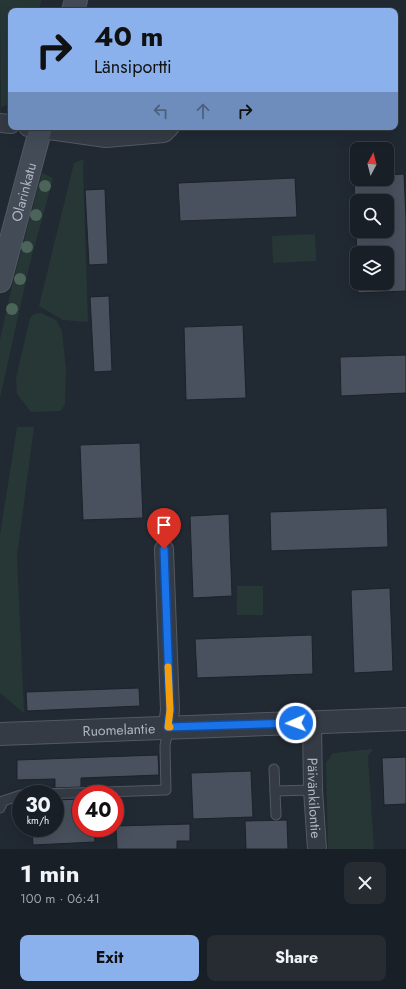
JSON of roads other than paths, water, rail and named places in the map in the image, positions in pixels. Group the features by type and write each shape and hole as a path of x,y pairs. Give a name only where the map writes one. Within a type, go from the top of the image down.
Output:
{"main road":[{"name":"Olarinkatu","path":"0,281 36,130"}],"street":[{"path":"50,130 106,138 164,133 167,130"},
{"path":"164,549 170,710 168,727"},
{"name":"Ruomelantie","path":"0,734 406,719"},
{"name":"Päivänkilontie","path":"312,722 313,790 317,849"}],"lane":[{"path":"64,793 166,790 165,746 168,727"},
{"path":"274,769 276,815"},
{"path":"275,791 313,790"},
{"path":"0,808 3,801 12,798"}]}
